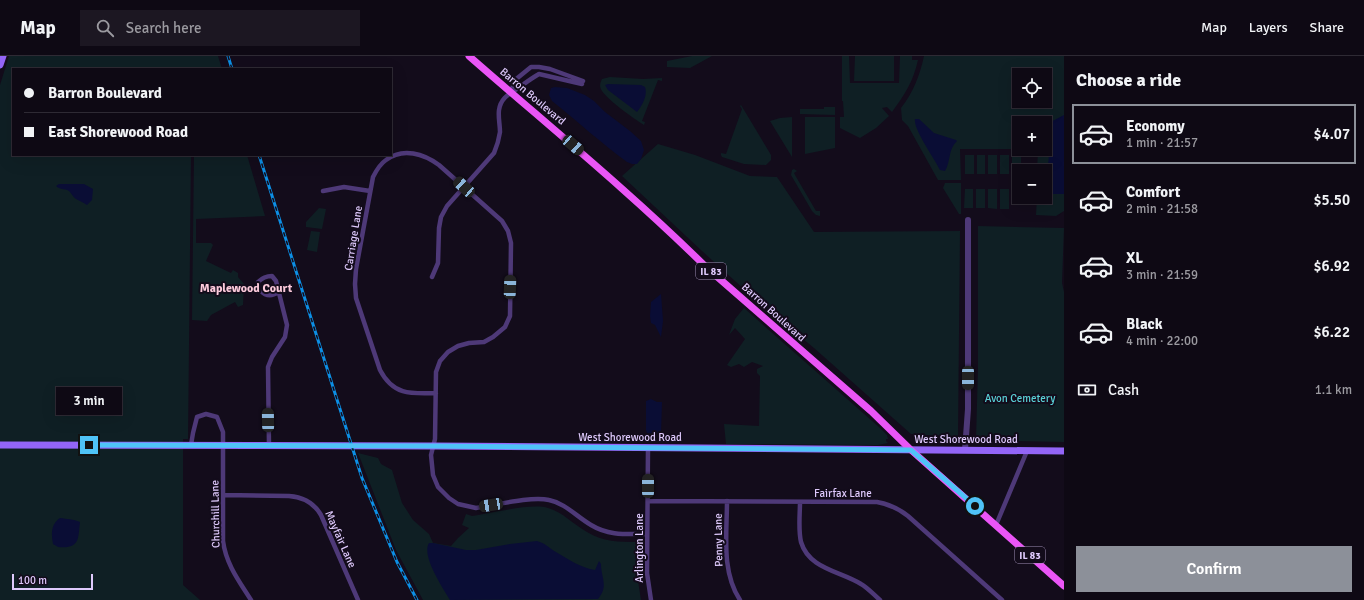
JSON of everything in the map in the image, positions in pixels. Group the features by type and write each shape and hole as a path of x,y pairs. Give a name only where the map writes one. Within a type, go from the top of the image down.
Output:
{"main road":[{"path":"0,65 3,56"},
{"name":"Barron Boulevard","path":"469,56 582,152 687,247 706,267 871,411 911,450 1064,586"},
{"name":"West Shorewood Road","path":"0,445 433,446 1064,451"}],"street":[{"path":"432,277 438,263 439,228 441,216 446,206 494,153 500,133 499,110 501,102 511,92 539,74 582,83 550,69 531,67 515,80 511,92"},
{"name":"Carriage Lane","path":"436,393 415,394 403,391 393,387 385,379 380,370 356,298 356,269 373,177 379,167 387,159 396,155 408,153 430,158 464,187 502,221 508,231 511,244 510,316 505,328 484,342 469,343 458,346 448,352 440,361 436,372 436,393 435,439 432,455 432,468 435,481 442,492 458,504 476,508 534,499 551,500 562,505 591,525 608,532 616,534 647,534"},
{"path":"324,191 344,187 370,191"},
{"path":"967,450 970,220"},
{"path":"269,446 268,367 272,358 286,337 288,325 276,281 272,276 265,277 258,282 258,288 266,295 275,294 278,292"},
{"name":"Churchill Lane","path":"193,445 193,433 197,417 206,414 217,417 223,432 224,445 224,551 233,572 251,600"},
{"name":"Arlington Lane","path":"648,448 647,573 651,600"},
{"path":"996,525 1027,450"},
{"name":"Mayfair Lane","path":"223,495 289,496 310,502 321,515 358,600"},
{"name":"Fairfax Lane","path":"648,500 877,502 900,510 1002,600"},
{"name":"Penny Lane","path":"727,501 727,568 732,586 740,600"},
{"path":"800,502 800,537 809,557 825,568 863,585 880,600"}],"green space":[{"path":"9,56 218,56 222,68 12,68 12,156 191,156 188,439 183,439 183,585 200,600 0,600 0,85"},
{"path":"692,56 712,56 690,68 667,67 667,61"},
{"path":"842,56 849,56 850,83 899,83 900,56 912,56 912,60 918,60 914,75 908,88 892,112 887,107 882,108 889,116 876,128 860,138 840,128 840,117 844,117 842,101"},
{"path":"855,56 894,56 894,81 854,81"},
{"path":"924,56 1064,56 1064,211 1056,216 1036,215 1037,204 1052,204 1052,164 1037,164 1038,156 1052,156 1052,116 1012,116 1012,149 960,149 961,180 938,180 908,126 902,120 901,108 918,77"},
{"path":"610,77 643,79 662,78 662,81 658,80 642,121 645,122 644,125 615,104 602,91 600,85 602,79"},
{"path":"741,105 771,155 771,160 766,165 744,164 722,157 721,155 721,153 726,154 742,109 740,106"},
{"path":"824,107 835,107 835,115 800,114 800,109 824,109"},
{"path":"792,117 792,157 770,121"},
{"path":"805,117 835,117 835,148 805,154"},
{"path":"658,144 695,155 750,176 777,177 814,232 960,231 958,437 911,434 814,348 756,300 622,176"},
{"path":"965,155 974,155 974,174 965,174"},
{"path":"977,155 985,155 985,174 977,174"},
{"path":"988,155 997,155 997,174 988,174"},
{"path":"1000,155 1009,155 1009,174 1000,174"},
{"path":"194,156 247,156 265,216 196,219 196,243 211,243 213,245 206,261 231,273 233,270 238,273 238,277 244,284 243,305 238,307 235,302 211,315 207,321 192,320"},
{"path":"1012,156 1021,156 1021,164 1012,164"},
{"path":"794,169 797,171 794,173 795,175 816,211 820,211 820,216 816,215 812,211 791,175 792,170"},
{"path":"945,183 961,183 961,214 959,214 943,188"},
{"path":"965,189 973,189 973,208 964,208"},
{"path":"976,189 985,189 985,208 976,208"},
{"path":"988,189 997,189 997,209 988,208"},
{"path":"1000,189 1009,189 1009,209 1000,209"},
{"path":"319,208 326,209 322,229 306,227 306,222"},
{"name":"Avon Cemetery","path":"978,226 1064,228 1062,283 1064,292 1064,442 976,439 978,368"},
{"path":"311,231 320,232 317,252 307,250"},
{"path":"744,308 880,428 887,435 888,439 886,439 886,441 888,443 878,445 726,444 724,424 759,426 760,376 757,373 757,369 763,366 752,362 744,367 739,364 731,367 727,365 745,339 735,328 729,335 735,319"},
{"path":"358,453 378,458 381,464 392,470 402,503 413,520 429,534 433,543 451,546 469,528 462,525 466,514 472,516 532,507 548,508 553,510 582,529 605,540 637,542 638,581 641,600 423,600 396,550"}],"shaded area":[{"path":"605,85 641,85 645,87 646,90 643,104 637,112 608,90"},
{"path":"551,88 567,88 585,95 641,141 644,150 641,159 637,164 627,162 552,101 549,95"},
{"path":"1064,115 1064,194 1052,194 1052,164 1048,164 1049,156 1052,156 1052,121"},
{"path":"915,119 919,119 934,133 957,141 952,148 945,171 940,170 925,144 917,130"},
{"path":"59,184 84,184 93,189 92,200 87,205 75,198 69,191 56,186"},
{"path":"661,294 663,321 661,337 655,325 651,323 650,316 651,302"},
{"path":"651,399 657,402 662,402 661,434 647,433 646,430 646,401"},
{"path":"60,518 80,522 78,538 74,544 70,546 58,547 53,544 53,526"},
{"path":"537,541 585,567 595,570 599,561 601,564 604,586 598,599 450,600 430,564 427,549 429,543 466,550 476,550"}],"railway":[{"path":"228,56 232,68"},
{"path":"259,156 362,478 397,562 417,600"}],"district":[{"name":"Maplewood Court","path":"246,288"}],"route":[{"path":"89,445 472,446 911,450 975,506"}]}
